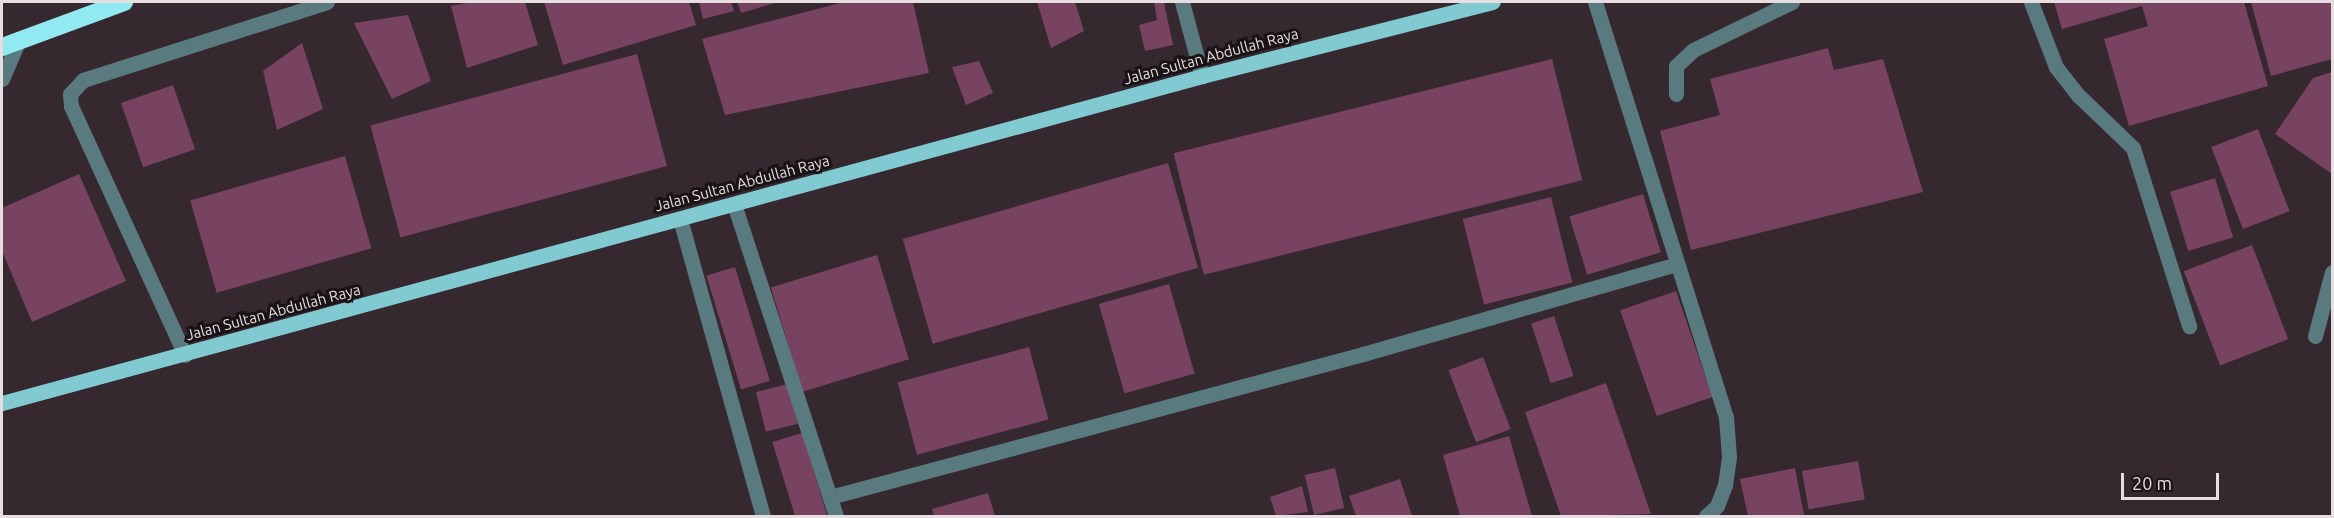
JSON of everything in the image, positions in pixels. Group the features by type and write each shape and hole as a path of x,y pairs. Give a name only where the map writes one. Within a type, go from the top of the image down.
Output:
{"highway":[{"path":"10,45 124,2"}],"main road":[{"name":"Jalan Sultan Abdullah Raya","path":"2,403 185,355 1202,76 1493,2"}],"street":[{"path":"185,355 71,106 70,94 82,81 327,2"},
{"path":"1182,2 1202,76"},
{"path":"1595,2 1726,417 1728,437 1725,485 1718,506 1706,516"},
{"path":"1676,94 1677,66 1693,50 1792,2"},
{"path":"2031,2 2056,66 2078,95 2133,148 2189,326"},
{"path":"2,79 10,45"},
{"path":"734,204 836,516"},
{"path":"681,219 763,516"},
{"path":"830,497 1374,351 1677,264"},
{"path":"2315,336 2332,272"}],"building":[{"path":"472,2 525,2 538,45 467,68 451,6"},
{"path":"544,2 689,2 696,25 563,65"},
{"path":"699,2 731,2 734,11 703,19"},
{"path":"737,2 778,2 741,13"},
{"path":"844,2 913,2 929,73 725,115 702,39"},
{"path":"1037,2 1075,2 1084,31 1051,48"},
{"path":"1154,2 1164,2 1173,45 1145,51 1139,25 1157,20"},
{"path":"2054,2 2244,2 2268,86 2129,126 2104,39 2148,26 2142,6 2062,29"},
{"path":"2251,2 2332,2 2332,59 2271,76"},
{"path":"408,15 431,81 392,99 354,23"},
{"path":"302,43 323,109 277,130 263,71"},
{"path":"1828,48 1834,70 1883,59 1923,192 1691,250 1660,131 1720,115 1710,79"},
{"path":"637,54 667,166 400,237 370,125"},
{"path":"1552,59 1582,180 1204,275 1174,153"},
{"path":"979,61 993,93 966,105 952,67"},
{"path":"2332,72 2332,174 2275,134 2313,78"},
{"path":"173,85 195,149 143,167 121,103"},
{"path":"2258,129 2290,211 2243,229 2211,147"},
{"path":"345,156 371,248 217,293 190,200"},
{"path":"1168,163 1198,268 933,344 903,239"},
{"path":"79,174 126,281 32,322 2,251 2,208"},
{"path":"2215,178 2233,237 2188,251 2170,192"},
{"path":"1643,194 1661,252 1587,275 1569,217"},
{"path":"1551,197 1572,282 1484,304 1463,219"},
{"path":"2252,245 2288,339 2220,365 2184,271"},
{"path":"877,255 909,359 803,392 771,287"},
{"path":"735,267 770,381 741,390 706,276"},
{"path":"1169,284 1195,373 1124,394 1099,304"},
{"path":"1676,291 1712,397 1657,416 1620,310"},
{"path":"1554,316 1573,376 1551,383 1531,323"},
{"path":"1029,347 1048,419 917,455 898,382"},
{"path":"1483,357 1511,429 1476,442 1448,370"},
{"path":"1606,383 1651,514 1561,516 1525,412"},
{"path":"788,384 798,424 766,432 756,392"},
{"path":"802,433 827,516 795,516 772,442"},
{"path":"1509,436 1532,516 1460,516 1443,455"},
{"path":"1858,461 1865,499 1809,509 1802,471"},
{"path":"1335,468 1344,508 1314,515 1305,475"},
{"path":"1795,468 1804,515 1748,516 1740,479"},
{"path":"1400,479 1412,516 1356,516 1349,496"},
{"path":"1302,486 1308,512 1276,516 1270,497"},
{"path":"988,493 995,516 934,516 932,509"}]}
